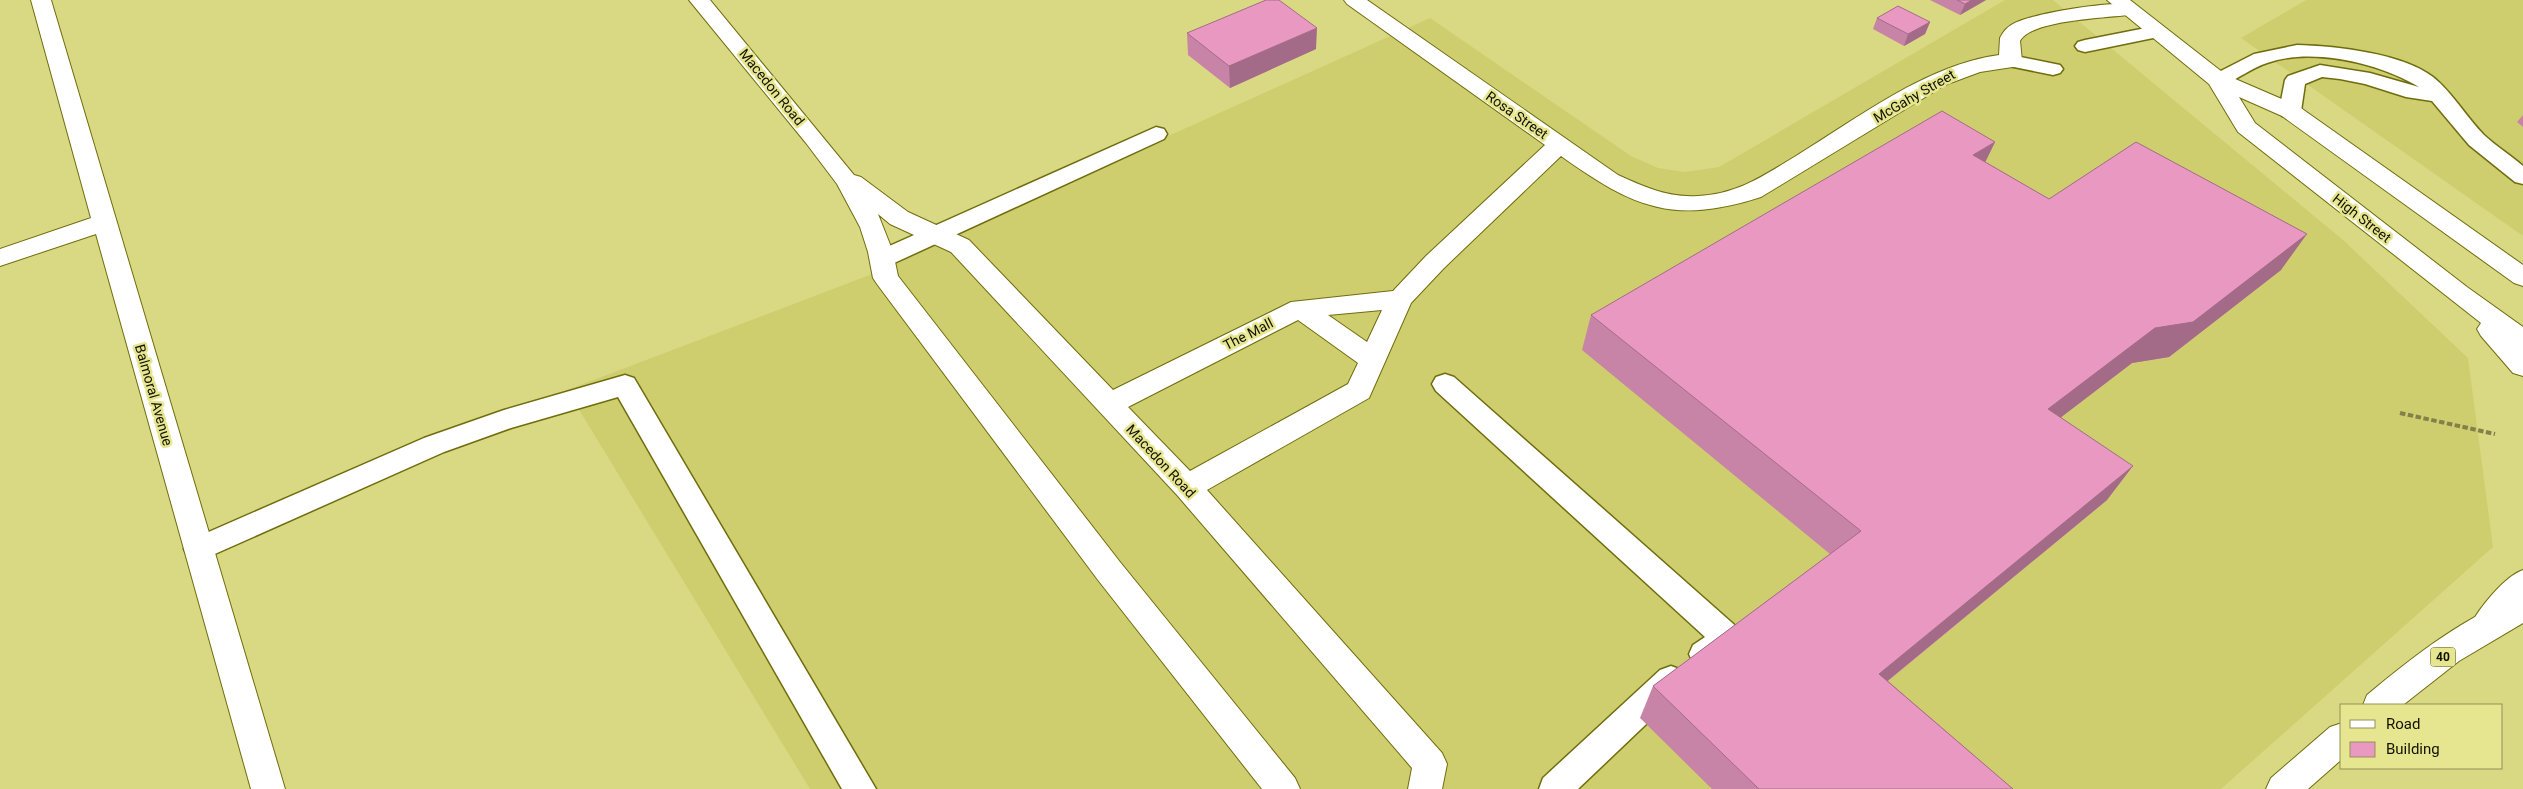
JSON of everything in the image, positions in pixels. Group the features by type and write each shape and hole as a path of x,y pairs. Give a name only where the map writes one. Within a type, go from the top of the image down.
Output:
{"street":[{"name":"Balmoral Avenue","path":"41,0 268,789"},
{"name":"Macedon Road","path":"699,0 844,175 875,231 884,258 886,278 1109,571 1283,789"},
{"name":"Rosa Street","path":"1354,0 1610,180 1636,193 1660,201 1691,206"},
{"path":"2011,61 2008,49 2012,35 2024,27 2043,20 2122,5"},
{"name":"High Street","path":"2122,5 2218,80 2290,111 2523,277"},
{"name":"McGahy Street","path":"1691,206 1729,201 1753,192 1937,80 1959,70 1982,63 2011,61"},
{"name":"High Street","path":"2218,80 2246,127 2458,293 2523,340"},
{"path":"1187,487 1359,391 1400,299 1435,262 1559,145"},
{"name":"Macedon Road","path":"844,175 899,218 960,246 1187,487 1430,764 1425,789"},
{"path":"0,258 104,222"},
{"path":"2458,293 2523,366"},
{"name":"The Mall","path":"1108,405 1300,308 1400,299"},
{"path":"1300,308 1373,360"},
{"path":"2486,626 2523,583"},
{"name":"40","path":"2380,704 2399,688 2486,626 2523,608"},
{"path":"2283,789 2340,740"}],"lane":[{"path":"2086,46 2156,32"},
{"path":"2218,80 2261,58 2297,51 2336,52 2382,63 2412,74 2426,82 2477,140 2523,177"},
{"path":"2011,61 2054,69"},
{"path":"2290,111 2295,80 2320,72 2340,73 2370,79 2406,91 2438,96"},
{"path":"884,258 1156,134"},
{"path":"1445,384 1728,638 1682,669 1555,789"},
{"path":"198,549 434,444 504,420 625,386 860,789"}],"path":[{"path":"2400,413 2495,434"}],"shaded area":[{"path":"2005,0 2053,0 2343,240 2468,358 2493,547 2221,789 810,789 567,390 867,276 1115,160 1430,18 1631,156 1658,168 1685,172 1719,167"},
{"path":"2306,0 2523,0 2523,236 2241,38"}],"building":[{"path":"1266,0 1279,0 1317,28 1229,66 1187,33"},
{"path":"1957,0 1972,0 1965,4"},
{"path":"1898,6 1930,22 1908,34 1877,18"},
{"path":"1942,111 1995,142 1973,155 2049,199 2136,142 2307,234 2193,322 2155,328 2048,409 2133,466 1879,674 2013,789 1759,789 1653,686 1861,531 1591,315"}]}
